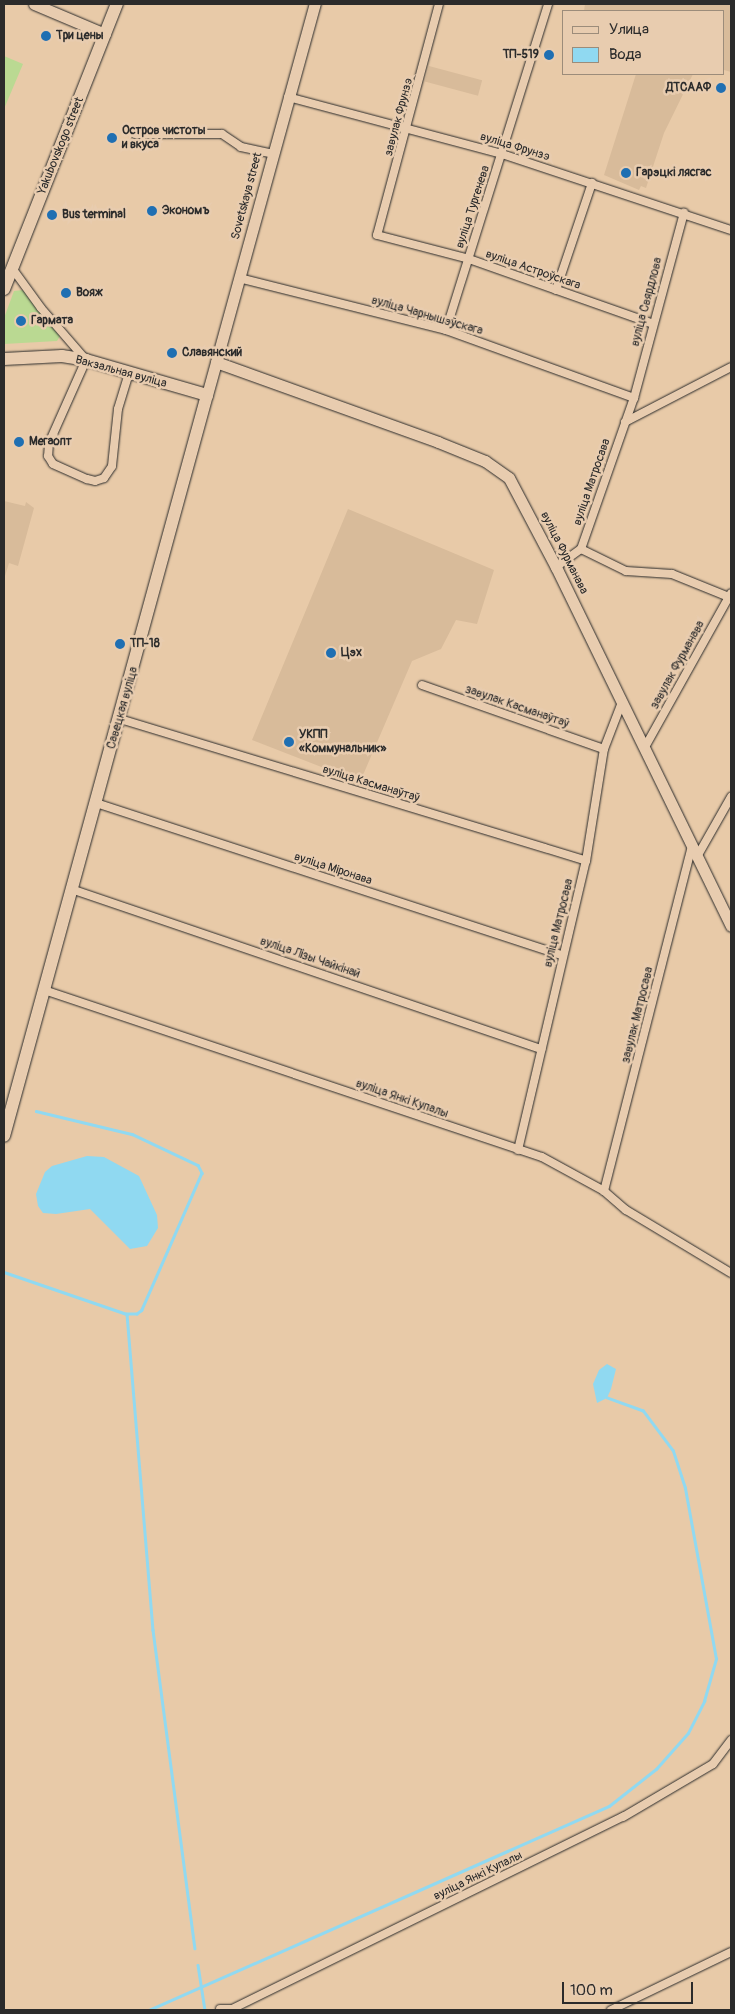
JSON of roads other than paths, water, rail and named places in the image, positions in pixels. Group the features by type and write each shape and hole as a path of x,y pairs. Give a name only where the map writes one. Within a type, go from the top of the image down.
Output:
{"main road":[{"path":"34,4 105,34"},
{"name":"Yakubovskogo street","path":"4,288 117,4"},
{"name":"Sovetskaya street","path":"207,396 315,4"},
{"name":"Вакзальная вуліца","path":"4,359 62,356 86,360 207,396"},
{"name":"вуліца Фурманава","path":"216,362 485,461 509,478 556,567 693,844 731,926"},
{"name":"Савецкая вуліца","path":"4,1136 120,719 207,396"}],"street":[{"name":"завулак Фрунзэ","path":"377,234 408,128 439,4"},
{"name":"вуліца Тургенева","path":"446,330 548,4"},
{"name":"вуліца Фрунзэ","path":"288,97 502,154 731,230"},
{"path":"135,134 222,134 241,147 273,154"},
{"path":"556,290 592,183"},
{"name":"вуліца Свярдлова","path":"634,398 651,323 684,213"},
{"name":"вуліца Астроўскага","path":"377,234 469,260 651,323"},
{"path":"12,268 41,308 86,360 49,443 48,456 53,464 87,479 95,481 104,478 112,466 117,443 118,409 129,374"},
{"name":"вуліца Чарнышэўскага","path":"239,278 446,330 634,398"},
{"path":"625,422 731,367"},
{"name":"вуліца Матросава","path":"581,549 634,398"},
{"path":"556,567 581,549"},
{"name":"вуліца Фурманава","path":"581,549 626,571 672,574 730,596"},
{"name":"завулак Фурманава","path":"645,747 730,596"},
{"name":"завулак Касманаўтаў","path":"422,685 604,749"},
{"name":"вуліца Матросава","path":"518,1150 586,861 604,749 622,702"},
{"name":"вуліца Касманаўтаў","path":"120,719 586,861"},
{"path":"698,855 731,797"},
{"name":"вуліца Міронава","path":"96,803 563,956"},
{"name":"завулак Матросава","path":"604,1191 693,844"},
{"name":"вуліца Лізы Чайкінай","path":"72,889 542,1049"},
{"name":"вуліца Янкі Купалы","path":"44,990 542,1158 604,1191 626,1210 731,1273"},
{"name":"вуліца Янкі Купалы","path":"220,2009 232,2008 623,1817 713,1764 731,1740"},
{"path":"612,2010 731,1952"}],"water":[{"path":"87,1156 104,1157 139,1176 157,1215 158,1228 147,1246 130,1249 90,1209 56,1214 43,1213 38,1206 36,1194 45,1172 52,1166"},
{"path":"607,1364 616,1369 611,1389 607,1398 597,1403 593,1384 599,1370"}],"waterway":[{"path":"36,1111 132,1134 198,1165 202,1173 142,1310 137,1314 127,1314"},
{"path":"4,1272 127,1314 153,1630 195,1948"},
{"path":"149,2010 609,1806 656,1769 688,1733 704,1701 716,1659 685,1488 673,1451 643,1411 607,1398"},
{"path":"198,1965 205,2010"}],"place":[{"name":"Три цены","path":"46,36"},
{"name":"ТП-519","path":"549,55"},
{"name":"ДТСААФ","path":"721,88"},
{"name":"Остров чистоты и вкуса","path":"112,138"},
{"name":"Гарэцкі лясгас","path":"626,173"},
{"name":"Экономъ","path":"152,211"},
{"name":"Bus terminal","path":"52,215"},
{"name":"Вояж","path":"66,293"},
{"name":"Гармата","path":"21,321"},
{"name":"Славянский","path":"172,353"},
{"name":"Мегаопт","path":"19,442"},
{"name":"ТП-18","path":"120,644"},
{"name":"Цэх","path":"331,653"},
{"name":"УКПП «Коммунальник»","path":"289,742"}]}
